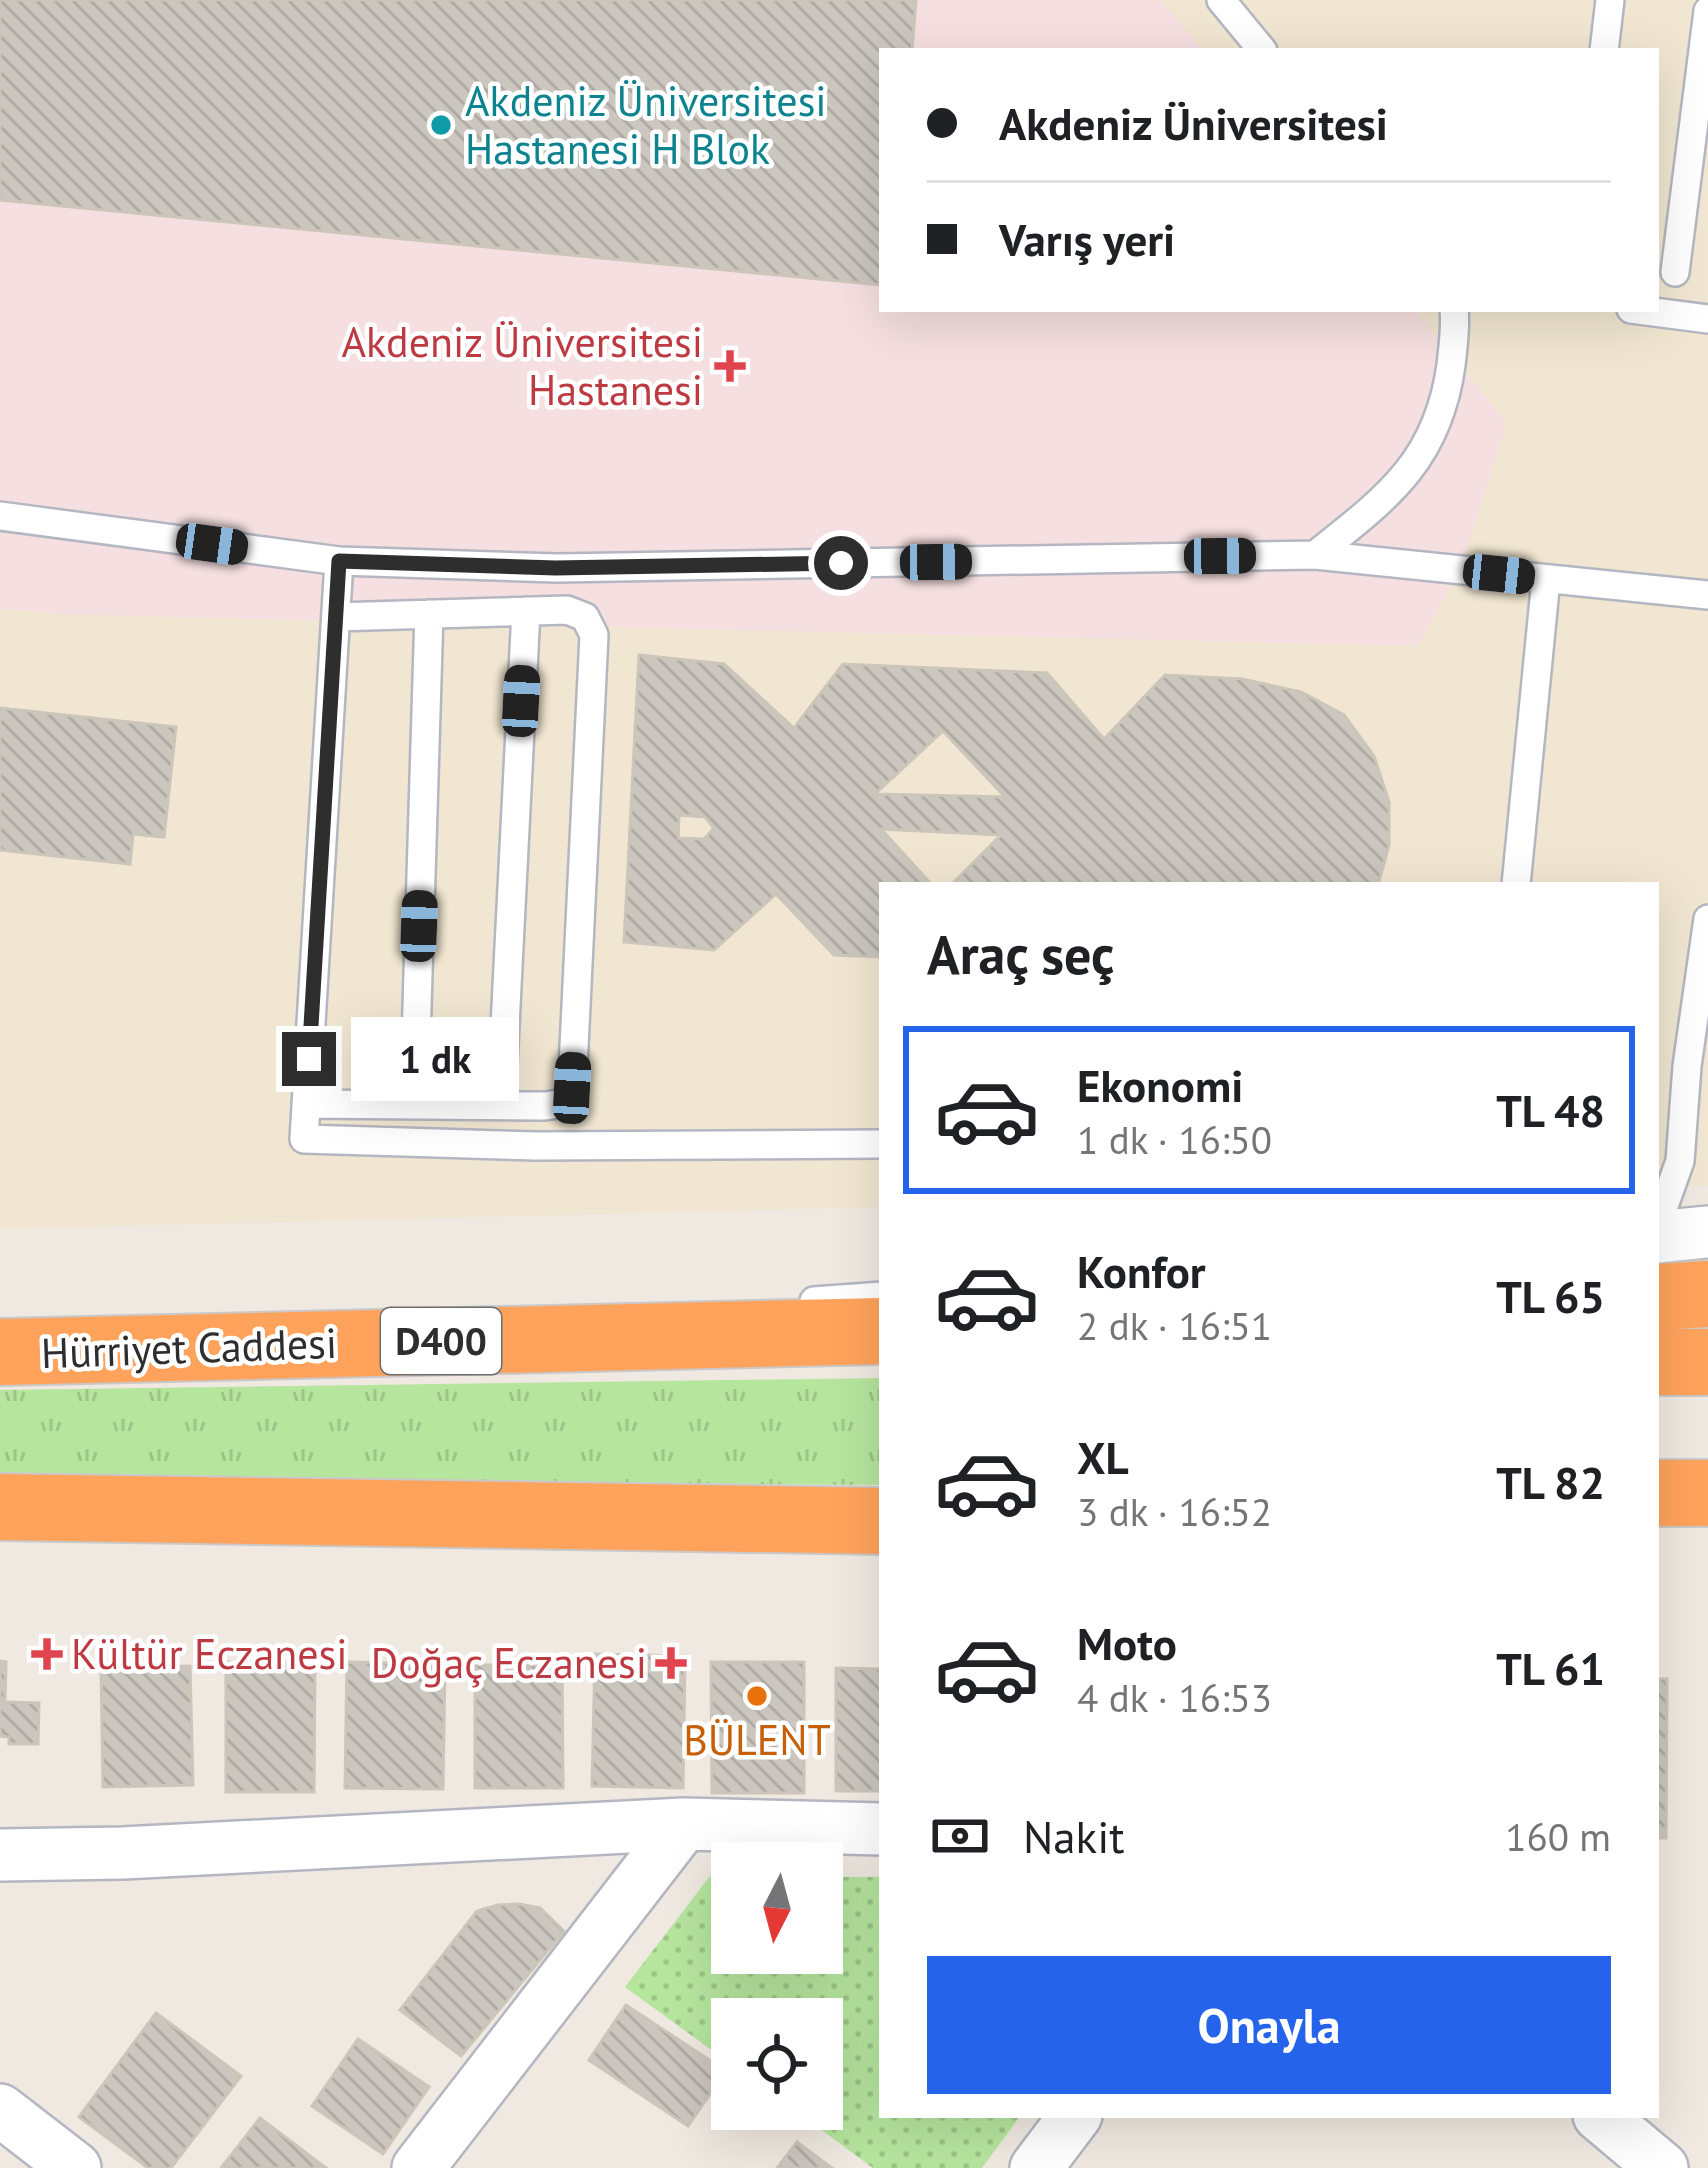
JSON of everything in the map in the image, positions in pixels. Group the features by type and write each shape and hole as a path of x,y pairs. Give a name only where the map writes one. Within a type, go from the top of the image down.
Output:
{"highway":[{"path":"1659,1297 1708,1294"},
{"name":"Hürriyet Caddesi","path":"14,1352 879,1331"},
{"path":"14,1352 879,1357"},
{"path":"1659,1362 1708,1362"},
{"path":"1659,1493 1708,1493"},
{"path":"120,1508 879,1501"},
{"path":"0,1507 879,1521"},
{"path":"1659,1531 1708,1531"}],"street":[{"path":"1659,1237 1708,1232"},
{"path":"0,1856 684,1824 879,1828"},
{"path":"418,2168 684,1824"},
{"path":"0,2110 75,2168"},
{"path":"1036,2168 1074,2118"},
{"path":"1602,2118 1644,2163"}],"lane":[{"path":"1221,0 1261,48"},
{"path":"1604,48 1610,0"},
{"path":"1675,272 1708,16"},
{"path":"1315,555 1381,503 1423,453 1447,396 1454,312"},
{"path":"1652,312 1708,320"},
{"path":"0,516 339,561 556,568 1315,555 1708,595"},
{"path":"339,561 304,1139 536,1146 879,1144"},
{"path":"1516,882 1546,579"},
{"path":"306,1104 545,1106 564,1103 572,1088 594,635 585,617 567,610 336,617"},
{"path":"501,1106 526,611"},
{"path":"414,1105 430,614"},
{"path":"1659,1206 1665,1203 1680,1161 1708,920"},
{"path":"791,1303 879,1296"},
{"path":"494,1340 723,1308"}],"shaded area":[{"path":"0,0 1708,0 1708,1186 1659,1187 1659,882 879,882 879,1207 0,1229"},
{"name":"Akdeniz Üniversitesi Hastanesi","path":"0,0 1161,0 1201,48 879,48 879,312 1416,312 1507,423 1459,572 1418,646 54,614 0,608"}],"green space":[{"path":"879,1378 879,1485 0,1477 0,1390"},
{"path":"710,1876 711,1974 843,1974 843,1877 879,1877 879,2118 1019,2118 982,2168 873,2168 821,2130 843,2130 843,1998 711,1998 711,2050 625,1987"}],"building":[{"name":"Akdeniz Üniversitesi Hastanesi H Blok","path":"0,0 916,0 912,48 879,48 879,285 0,200"},
{"path":"639,655 724,664 794,728 843,664 1047,673 1104,739 1165,675 1242,679 1301,692 1344,715 1374,756 1389,802 1389,845 1379,882 954,882 1001,835 881,829 929,882 879,882 879,957 834,955 776,894 714,950 624,942","holes":["943,731 1005,797 875,794","679,815 705,817 714,828 704,839 678,838"]},
{"path":"0,708 176,727 164,837 133,834 130,864 0,850"},
{"path":"595,1654 685,1656 683,1788 592,1786"},
{"path":"0,1661 6,1662 5,1702 39,1703 38,1744 9,1744 9,1737 0,1736"},
{"path":"226,1662 315,1663 314,1792 226,1792"},
{"path":"347,1662 445,1664 443,1789 345,1788"},
{"path":"711,1662 804,1662 804,1793 712,1793"},
{"path":"475,1665 562,1665 563,1788 475,1788"},
{"path":"190,1666 193,1785 103,1787 101,1668"},
{"path":"836,1668 879,1669 879,1791 836,1791"},
{"path":"1659,1679 1667,1679 1666,1838 1659,1838"},
{"path":"519,1904 540,1908 564,1931 461,2056 400,2010 477,1911"},
{"path":"626,2005 711,2061 711,2093 688,2126 589,2060"},
{"path":"156,2013 241,2076 171,2168 148,2168 79,2117"},
{"path":"358,2039 429,2087 383,2154 312,2106"},
{"path":"260,2118 326,2168 221,2168"},
{"path":"797,2142 832,2168 777,2168"}],"place":[{"name":"Akdeniz Üniversitesi Hastanesi H Blok","path":"441,125"},
{"name":"Akdeniz Üniversitesi Hastanesi","path":"730,366"},
{"name":"Kültür Eczanesi","path":"47,1654"},
{"name":"Doğaç Eczanesi","path":"671,1663"},
{"name":"BÜLENT","path":"757,1696"}],"route":[{"path":"309,1059 339,561 556,568 841,563"}]}
